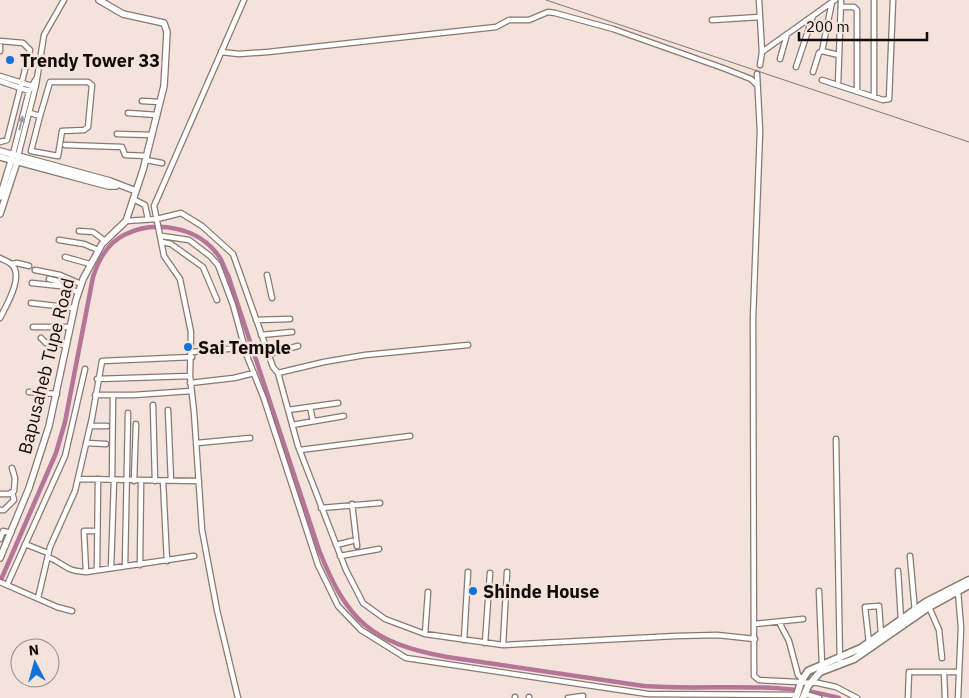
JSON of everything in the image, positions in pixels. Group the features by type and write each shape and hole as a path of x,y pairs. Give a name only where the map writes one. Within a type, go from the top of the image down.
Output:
{"main road":[{"path":"800,690 809,684 820,672 969,580"},
{"path":"916,613 969,585"},
{"path":"800,690 808,672 822,665 854,659 902,622"}],"street":[{"path":"0,214 15,158 29,91 36,80 44,35 64,0"},
{"name":"Bapusaheb Tupe Road","path":"0,558 29,488 57,394 78,292 98,250 126,221 152,136 166,70 167,32 164,22 123,14 99,0"},
{"path":"238,698 217,610 202,530 197,443 190,383 191,332 182,286 164,256 161,230 154,202 244,0"},
{"path":"759,0 762,52 760,65"},
{"path":"838,85 841,0"},
{"path":"874,0 874,97"},
{"path":"822,80 886,100 890,96 893,0"},
{"path":"762,52 833,1"},
{"path":"813,72 819,53 822,51 833,1"},
{"path":"841,7 854,7 857,10 857,91"},
{"path":"221,52 238,54 266,52 496,27 509,20 530,20 551,12 612,29 723,68 751,79 757,86"},
{"path":"796,67 814,15"},
{"path":"712,20 760,17"},
{"path":"780,59 787,34"},
{"path":"0,41 23,43 29,47 30,53 7,140 0,142"},
{"path":"0,46 0,51"},
{"path":"822,51 839,55"},
{"path":"757,74 760,131 753,318 754,674 756,679 800,690 819,698"},
{"path":"0,76 21,85 29,91"},
{"path":"0,81 33,86"},
{"path":"50,82 88,82 92,85 88,127 84,130 62,131 58,156 33,152 30,149 40,116 50,82"},
{"path":"0,196 30,113 33,86"},
{"path":"142,101 160,102"},
{"path":"30,113 40,116"},
{"path":"128,113 156,115"},
{"path":"117,134 152,136"},
{"path":"65,146 122,147 125,156 146,158 162,163"},
{"path":"0,151 15,158 78,175 110,181 118,186 136,191"},
{"path":"0,157 15,158"},
{"path":"133,199 145,205 148,219"},
{"path":"126,221 148,219 158,221 174,213 186,215 216,236 233,254 268,354 278,373 300,450 340,556 363,603 385,619 425,634 503,646 676,636 718,635 755,639"},
{"path":"79,231 93,232 105,241"},
{"path":"162,239 203,267 217,300"},
{"path":"162,239 189,240 210,256 218,265 233,305 318,565 338,606 361,630 406,658 648,694 800,690 809,684 836,687 857,698"},
{"path":"59,240 84,244 98,250"},
{"path":"65,257 90,264"},
{"path":"0,258 11,264 15,272 13,295 0,318"},
{"path":"11,264 17,263 29,266"},
{"path":"34,270 60,276 81,284"},
{"path":"267,276 272,298"},
{"path":"49,279 57,281 60,286"},
{"path":"32,282 60,286 78,292"},
{"path":"31,302 74,308"},
{"path":"256,320 290,320"},
{"path":"33,327 70,327"},
{"path":"261,335 292,332"},
{"path":"41,338 46,343 67,345"},
{"path":"278,373 365,355 468,345"},
{"path":"268,354 298,346"},
{"path":"38,598 48,555 72,499 78,479 90,426 100,362 104,360 192,354 239,348"},
{"path":"72,611 57,608 3,583 24,544 65,456 85,369"},
{"path":"190,383 234,378 254,373"},
{"path":"97,379 190,376"},
{"path":"95,395 113,396 191,391"},
{"path":"29,392 57,394"},
{"path":"111,568 113,396"},
{"path":"288,410 338,403"},
{"path":"153,405 155,481"},
{"path":"310,407 313,421"},
{"path":"168,410 171,481"},
{"path":"125,566 128,413"},
{"path":"292,425 344,416"},
{"path":"134,481 136,424"},
{"path":"90,426 107,426"},
{"path":"300,450 410,436"},
{"path":"197,443 250,438"},
{"path":"836,439 839,662"},
{"path":"86,443 106,444"},
{"path":"0,510 4,510 11,505 14,500 12,492 15,478 12,468"},
{"path":"78,479 163,482 199,481"},
{"path":"97,570 98,479"},
{"path":"140,565 141,481"},
{"path":"163,482 167,561"},
{"path":"0,494 12,492"},
{"path":"321,508 380,503"},
{"path":"352,504 357,546"},
{"path":"0,539 3,531 11,533"},
{"path":"86,572 84,531 97,531"},
{"path":"336,545 352,541"},
{"path":"24,544 48,555 70,571 86,572 194,556"},
{"path":"340,556 379,549"},
{"path":"910,556 916,613"},
{"path":"898,571 902,622"},
{"path":"464,640 468,572"},
{"path":"503,646 507,572"},
{"path":"486,643 490,573"},
{"path":"819,591 822,665"},
{"path":"958,591 961,628 958,698"},
{"path":"425,634 428,592"},
{"path":"869,643 865,607 879,606 881,634"},
{"path":"929,607 939,630 942,658"},
{"path":"755,624 804,619"},
{"path":"779,622 789,642 800,690"},
{"path":"908,698 909,672 959,672"},
{"path":"944,672 945,698"},
{"path":"568,698 582,698"}],"waterway":[{"path":"0,582 56,453 65,422 93,277 98,265 104,253 118,238 136,230 163,227 189,233 201,239 220,258 228,275 319,550 329,574 340,595 352,611 365,625 380,636 421,651 447,657 644,686 791,689 839,698"}],"tunnel":[{"path":"757,74 760,65"}],"railway":[{"path":"546,0 969,142"}],"place":[{"name":"Trendy Tower 33","path":"10,60"},
{"name":"Sai Temple","path":"188,347"},
{"name":"Shinde House","path":"473,591"}]}
